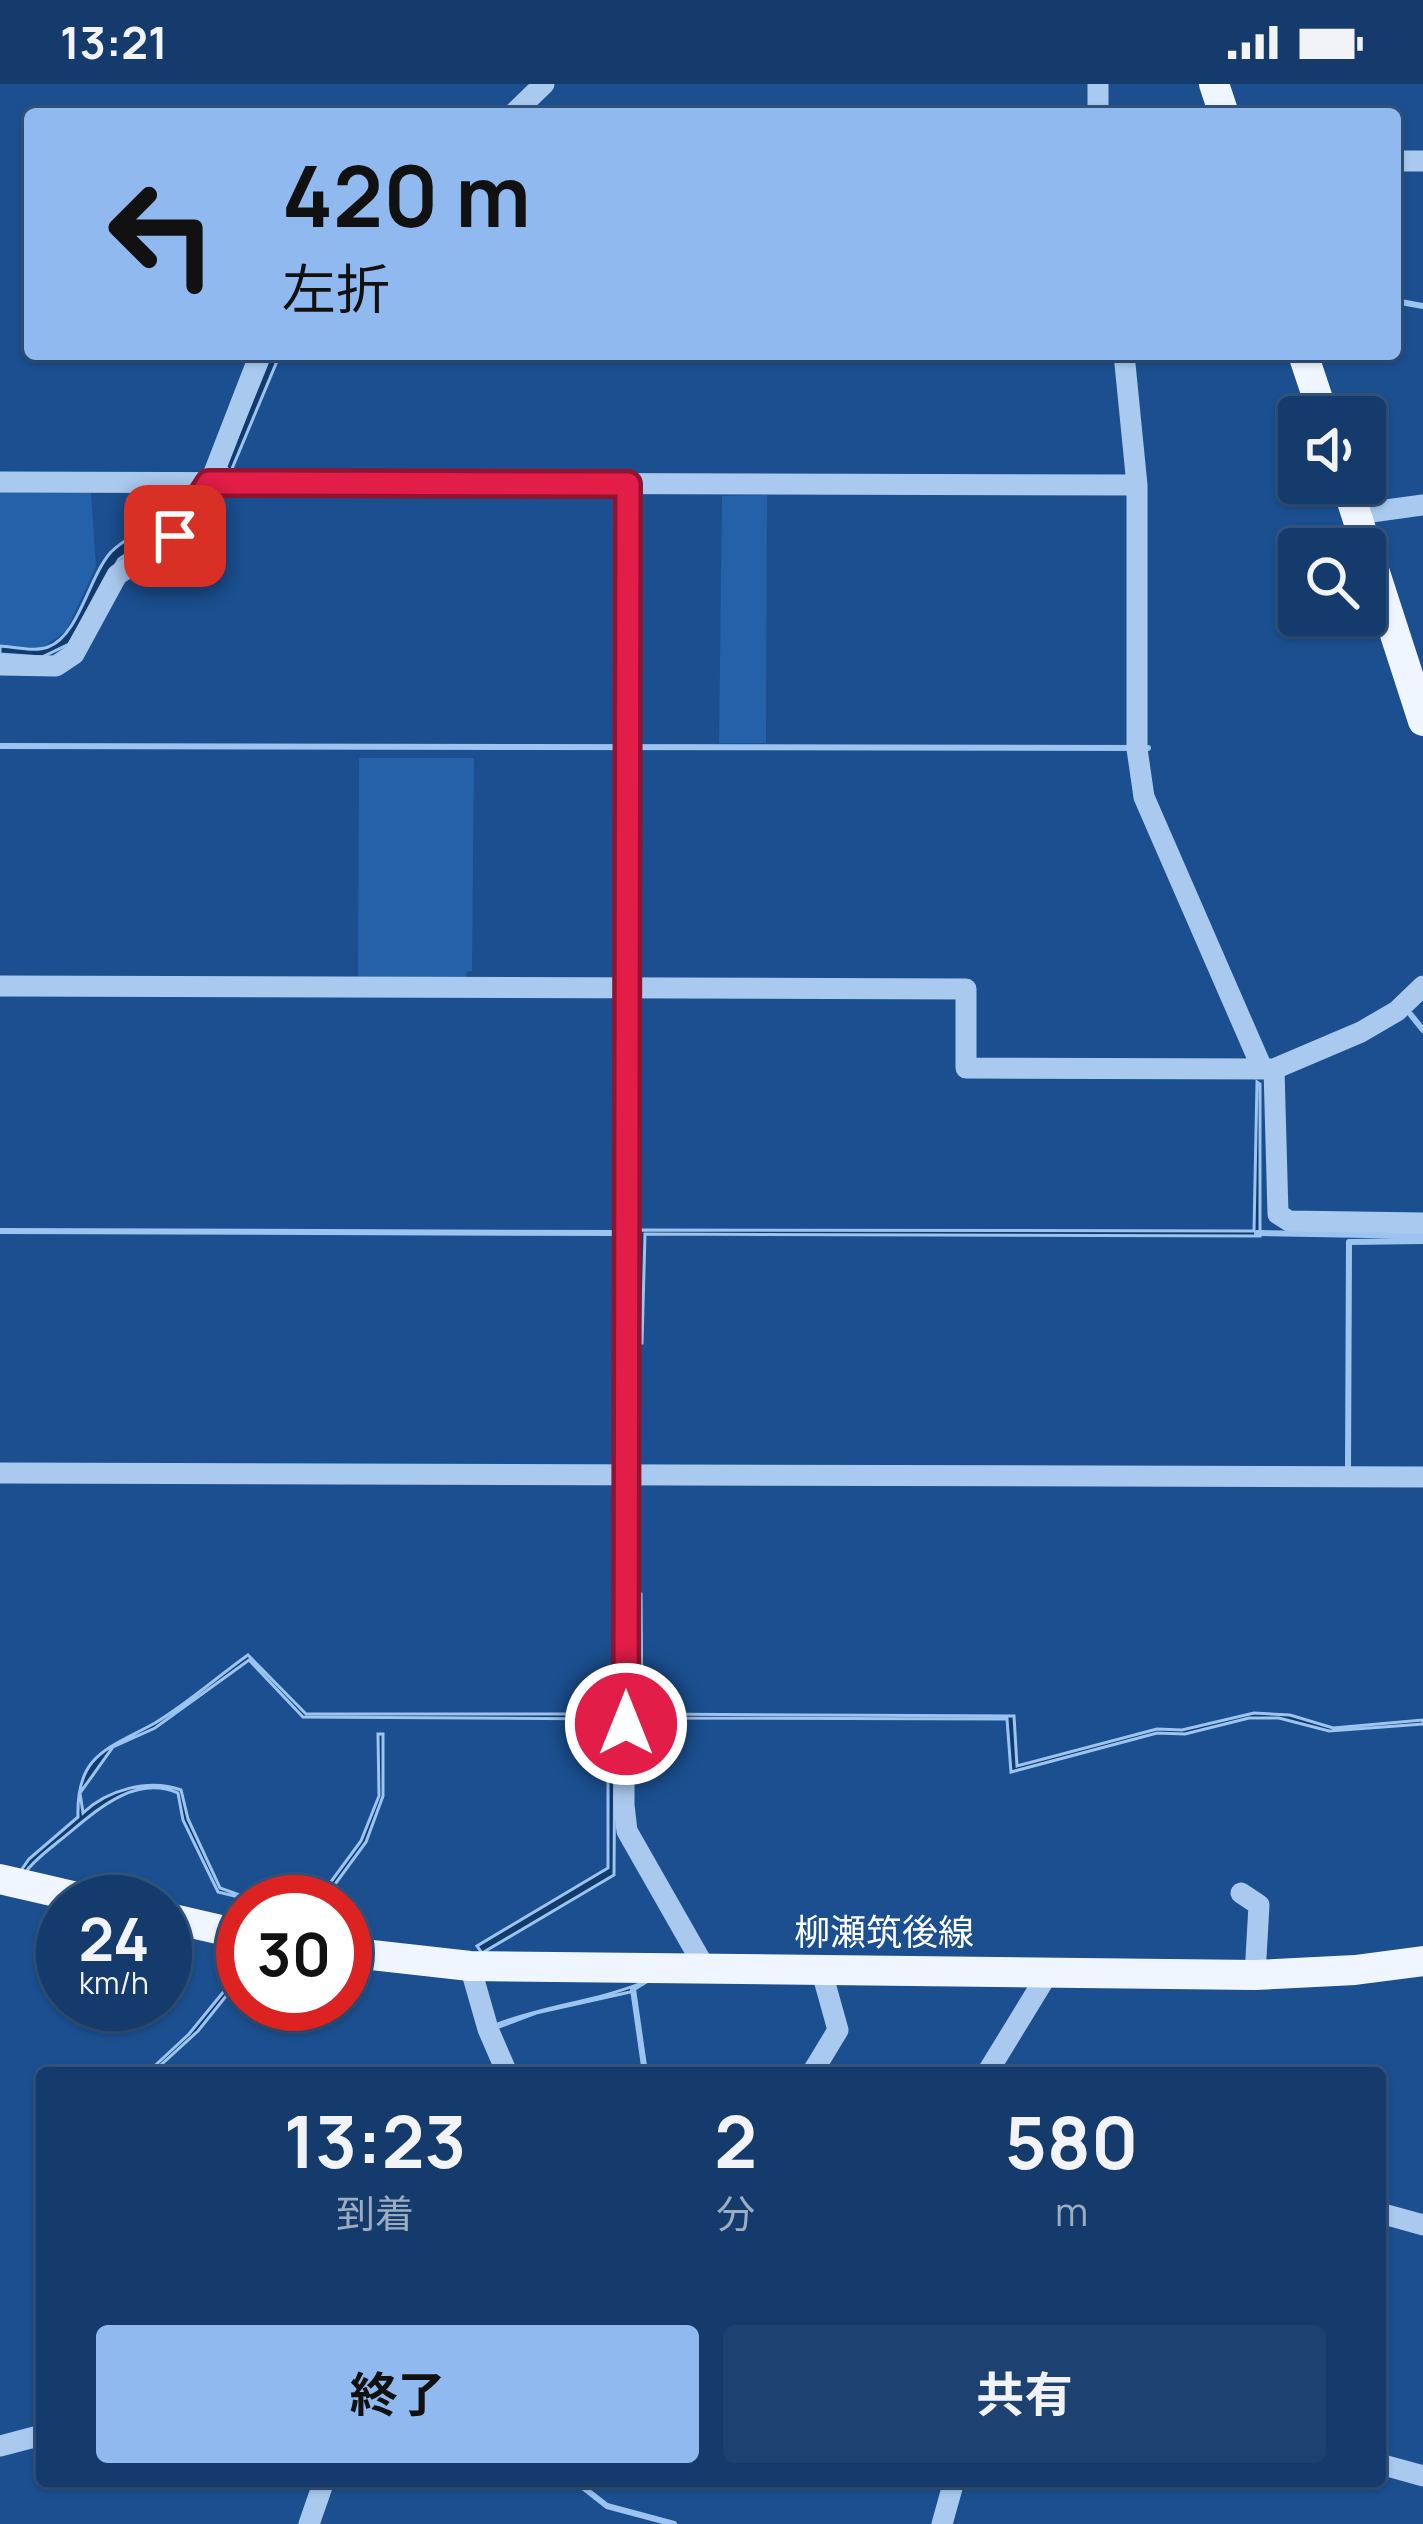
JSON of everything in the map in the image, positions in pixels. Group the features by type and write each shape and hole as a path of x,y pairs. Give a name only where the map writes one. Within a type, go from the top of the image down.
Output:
{"main road":[{"path":"1306,360 1317,396"},
{"path":"1353,504 1423,722"},
{"path":"0,1880 36,1888"},
{"name":"柳瀬筑後線","path":"372,1955 470,1966 1255,1975 1335,1972 1423,1961"}],"street":[{"path":"519,108 544,84"},
{"path":"0,665 56,666 74,654 117,575 175,536 209,483 258,360"},
{"path":"1125,360 1137,485 1137,748 1144,797 1268,1068 1278,1214 1289,1221 1423,1223"},
{"path":"0,482 1137,485"},
{"path":"628,484 624,1805 627,1831 705,1969"},
{"path":"1357,514 1423,506"},
{"path":"0,986 966,988 966,1068 1268,1068 1361,1032 1396,1011 1423,986"},
{"path":"0,1472 1423,1477"},
{"path":"1241,1893 1258,1905 1255,1975"},
{"path":"470,1966 504,2067"},
{"path":"816,2067 838,2030 821,1969"},
{"path":"991,2067 1050,1970"},
{"path":"1386,2215 1423,2225"},
{"path":"0,2446 36,2436"},
{"path":"1386,2466 1423,2476"},
{"path":"309,2524 322,2487"},
{"path":"942,2524 952,2487"}],"shaded area":[{"path":"269,360 277,360 231,471 225,467"},
{"path":"0,490 91,491 96,567 66,631 42,648 0,647"},
{"path":"767,495 766,743 719,743 722,496"},
{"path":"168,518 171,525 119,559 69,644 42,657 0,654 0,646 37,649 59,641 111,552"},
{"path":"359,758 474,758 472,971 465,980 358,980"},
{"path":"1257,1082 1260,1236 645,1234 642,1343 638,1343 639,1230 1254,1231"},
{"path":"637,1594 641,1594 642,1714 1014,1716 1017,1766 1157,1729 1182,1730 1254,1713 1290,1715 1333,1728 1423,1720 1423,1724 1329,1731 1279,1718 1249,1718 1185,1734 1157,1733 1011,1772 1007,1719 635,1718"},
{"path":"248,1655 306,1714 606,1714 613,1710 614,1719 303,1717 249,1660 155,1728 113,1747 80,1793 83,1813 129,1788 156,1785 181,1790 216,1888 183,1820 178,1793 161,1788 145,1788 114,1800 24,1874 20,1872 78,1817 79,1796 83,1779 98,1756 109,1748 167,1716"},
{"path":"608,1732 615,1732 614,1875 482,1953 477,1946 608,1868"},
{"path":"378,1734 383,1734 383,1796 366,1842 342,1875 336,1875 361,1841 379,1796"},
{"path":"653,1978 630,1992 498,2024 537,2012 615,1992"},
{"path":"216,2001 216,2009 198,2031 153,2067"}],"waterway":[{"path":"1401,302 1423,306"},
{"path":"0,746 1148,748"},
{"path":"1411,1015 1423,1030"},
{"path":"0,1231 616,1233"},
{"path":"1257,1233 1423,1236"},
{"path":"1348,1469 1349,1242 1423,1241"},
{"path":"633,1989 644,2067"},
{"path":"583,2487 607,2506 674,2524"}],"route":[{"path":"175,536 209,483 628,484 626,1724"}]}
